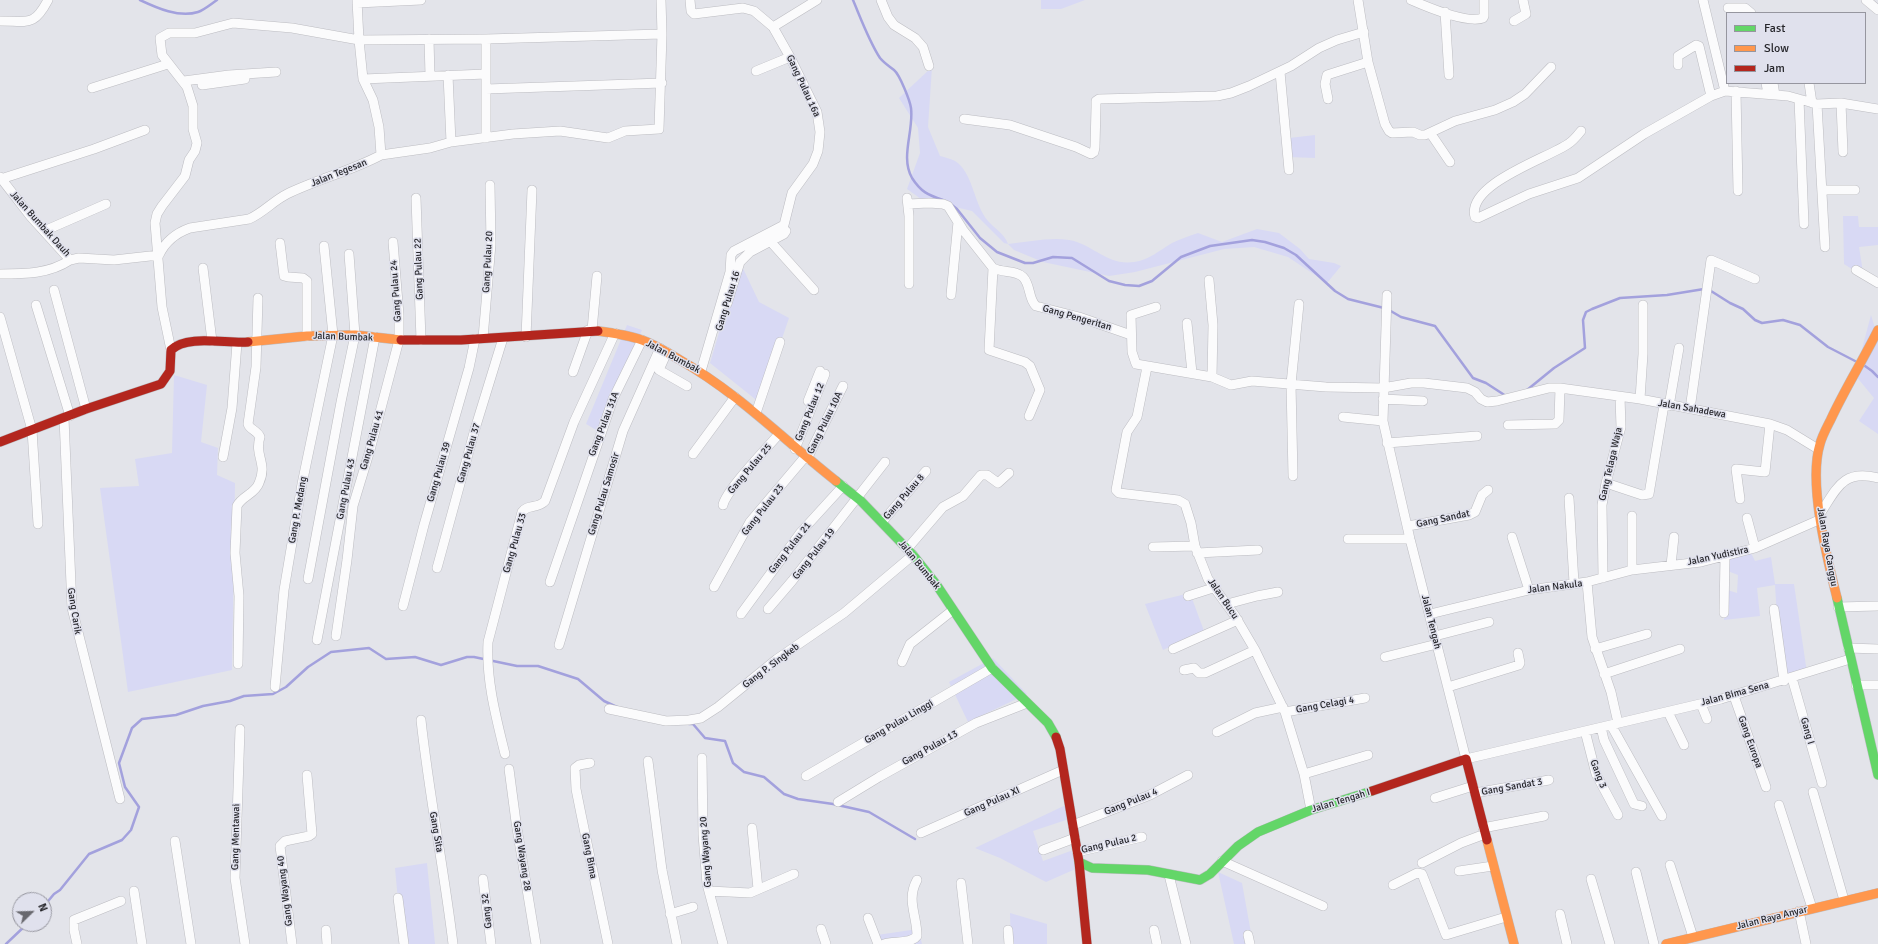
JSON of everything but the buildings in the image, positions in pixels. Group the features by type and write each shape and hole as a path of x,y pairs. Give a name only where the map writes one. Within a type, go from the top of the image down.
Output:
{"street":[{"path":"0,21 33,20 38,17 48,0"},
{"path":"421,0 357,1 363,79 373,100 379,127 380,155 430,148 451,142 513,134 560,131 608,138 625,130 659,129 662,83 661,0"},
{"path":"690,0 691,11 694,14 731,8 749,8 773,27 817,0"},
{"path":"881,0 888,17 894,25 915,38 924,47 929,66"},
{"path":"1358,0 1368,62 1385,124 1389,132 1414,132 1422,136 1431,134 1455,121 1495,110 1513,102 1525,94 1551,67"},
{"path":"1411,0 1467,19 1481,19 1484,16 1484,0"},
{"path":"1514,21 1526,14 1523,0"},
{"path":"1703,0 1725,91"},
{"path":"1866,0 1878,10"},
{"path":"1728,8 1745,8 1750,12"},
{"path":"1445,12 1449,76"},
{"path":"0,442 86,409 161,384 170,371 171,350 162,307 155,231 157,214 185,176 189,160 196,147 196,137 193,129 193,106 185,84 162,56 160,38 169,33 195,33 233,23 292,28 359,40 486,39 662,34"},
{"name":"Gang Pulau 16a","path":"703,373 730,272 731,255 734,251 784,226 792,193 813,164 818,151 820,132 819,118 790,57 773,27"},
{"path":"964,119 1010,125 1076,147 1091,154 1094,152 1095,147 1096,101 1099,99 1217,96 1231,93 1280,72 1319,48 1337,40 1364,32"},
{"path":"429,39 430,76"},
{"path":"486,39 486,138"},
{"path":"1678,65 1678,56 1696,45 1699,46 1711,96"},
{"path":"756,71 790,57"},
{"path":"1328,99 1325,84 1327,75 1368,62"},
{"path":"92,88 168,64"},
{"path":"185,84 229,75 276,72"},
{"path":"1280,72 1289,170"},
{"path":"363,79 486,74"},
{"path":"448,75 451,142"},
{"path":"185,84 250,78"},
{"path":"486,89 662,83"},
{"path":"1766,84 1772,95"},
{"path":"1772,95 1773,84"},
{"path":"1809,84 1815,103 1825,247"},
{"path":"1581,131 1573,140 1556,151 1497,181 1477,201 1474,217 1478,218 1529,194 1578,178 1644,134 1711,96 1725,91 1772,95 1815,103 1841,104 1878,109"},
{"path":"1736,91 1738,191"},
{"path":"1799,99 1804,224"},
{"path":"1841,104 1843,152"},
{"path":"1,178 94,149 145,130"},
{"path":"1431,134 1450,162"},
{"name":"Jalan Tegesan","path":"158,255 162,248 181,232 190,228 249,219 288,193 362,165 380,155"},
{"name":"Jalan Bumbak Dauh","path":"1,178 44,232 70,260 79,258 114,260 158,255"},
{"name":"Gang Pulau 20","path":"479,339 491,244 490,185"},
{"path":"526,337 532,190"},
{"path":"1822,190 1855,190"},
{"name":"Gang Pulau 22","path":"416,198 421,340"},
{"path":"909,284 908,201 944,204 952,210 958,222 993,268 989,350 1025,362 1030,366 1040,390 1029,416"},
{"path":"44,232 106,204"},
{"path":"951,295 958,222"},
{"name":"Gang Pulau 16","path":"703,373 740,262 750,252 786,231"},
{"path":"770,241 814,290"},
{"name":"Gang Pulau 24","path":"393,242 399,315 399,340"},
{"path":"280,243 284,276 303,278 307,281 308,336"},
{"name":"Gang P. Medang","path":"276,687 285,582 302,484 333,335 324,246"},
{"path":"308,579 340,402 355,335 349,254"},
{"path":"0,274 36,273 57,267 70,260"},
{"path":"1690,409 1711,260 1755,279"},
{"path":"203,268 212,341"},
{"name":"Gang Pengeritan","path":"993,268 998,271 1020,275 1024,278 1029,287 1032,301 1036,306 1079,317 1131,335"},
{"path":"1856,270 1878,283"},
{"path":"573,372 590,330 597,276"},
{"path":"1209,280 1213,325 1212,377"},
{"path":"54,290 86,409"},
{"name":"Jalan Tengah","path":"1387,295 1383,388 1383,421 1387,443 1484,831 1514,944"},
{"path":"238,664 239,596 235,553 237,506 254,492 259,484 263,471 262,462 257,448 260,437 256,431 250,428 248,424 257,341 258,298"},
{"path":"1293,476 1291,384 1299,304"},
{"name":"Gang Carik","path":"36,305 67,417 72,608 75,625 120,799"},
{"path":"1640,399 1643,354 1643,305"},
{"path":"1156,307 1132,314 1131,335 1134,362 1136,364 1212,377 1231,385 1252,381 1326,387 1383,388"},
{"path":"0,317 32,430 38,524"},
{"path":"1187,323 1192,373"},
{"name":"Jalan Bumbak","path":"171,350 179,344 212,341 237,343 308,336 355,335 399,340 479,339 526,337 590,330 614,333 642,340 703,373 756,413 806,458 857,498 882,522 910,552 953,610 992,668 1048,723 1054,732 1060,750 1079,862 1087,944"},
{"name":"Jalan Raya Canggu","path":"1878,330 1866,355 1841,398 1818,449 1816,460 1816,478 1820,516 1838,607 1878,775"},
{"name":"Gang Pulau 33","path":"505,754 491,691 488,662 488,642 522,512 527,508 537,507 545,501 574,422 614,333"},
{"name":"Gang Pulau 43","path":"317,640 375,337"},
{"name":"Gang Pulau 37","path":"437,568 475,429 503,338"},
{"name":"Gang Pulau 39","path":"403,606 426,518 469,368 479,339"},
{"name":"Gang Pulau 41","path":"336,636 353,506 370,450 399,340"},
{"name":"Gang Pulau 31A","path":"550,582 613,399 642,340"},
{"path":"756,413 780,342"},
{"path":"223,458 232,408 237,343"},
{"path":"1606,483 1642,494 1649,494 1666,405 1680,348"},
{"path":"663,350 659,370 687,386"},
{"name":"Gang Pulau Samosir","path":"559,645 623,431 663,350"},
{"name":"Jalan Bucu","path":"1147,367 1137,417 1127,432 1116,490 1119,492 1182,501 1188,509 1196,549 1213,588 1238,620 1255,650 1284,709 1304,774 1311,810"},
{"name":"Gang Pulau 12","path":"793,447 823,372"},
{"name":"Jalan Sahadewa","path":"1383,388 1411,383 1467,388 1475,392 1481,399 1487,402 1497,401 1540,390 1560,388 1640,399 1770,424 1787,430 1818,449"},
{"name":"Gang Pulau 10A","path":"806,458 843,386"},
{"path":"1508,425 1555,424 1559,420 1560,388"},
{"path":"693,454 735,397"},
{"name":"Gang Telaga Waja","path":"1603,578 1602,505 1606,483 1621,427 1620,397"},
{"path":"1383,398 1423,401"},
{"path":"1343,417 1383,421"},
{"path":"1740,500 1736,469 1766,472 1770,424"},
{"name":"Gang Pulau 25","path":"722,505 736,483 779,434"},
{"path":"1387,443 1477,436"},
{"name":"Gang Pulau 23","path":"714,587 750,522 806,458"},
{"name":"Gang Pulau 19","path":"768,609 792,581 885,462"},
{"name":"Gang Pulau 8","path":"882,522 926,471"},
{"name":"Gang P. Singkeb","path":"609,710 666,721 701,718 718,707 777,659 844,613 910,552 943,507 963,496 981,475 987,475 998,483 1009,473"},
{"path":"1820,516 1837,489 1848,479 1857,475 1878,478"},
{"name":"Gang Pulau 21","path":"741,614 796,537 843,486"},
{"name":"Gang Sandat","path":"1408,526 1469,515 1475,512 1482,495 1488,490"},
{"path":"1569,498 1574,583"},
{"path":"1632,516 1632,570"},
{"name":"Jalan Yudistira","path":"1587,582 1632,570 1701,562 1755,548 1820,516"},
{"path":"1747,518 1755,548"},
{"path":"1512,537 1529,590"},
{"path":"1671,565 1674,537"},
{"path":"1348,539 1410,538"},
{"path":"1153,547 1258,550"},
{"path":"1724,613 1725,556"},
{"name":"Jalan Nakula","path":"1430,614 1529,590 1587,582 1592,637 1614,704 1615,724 1662,816"},
{"path":"1188,596 1213,588"},
{"path":"1227,604 1278,592"},
{"path":"1838,607 1878,606"},
{"name":"Gang I","path":"1774,609 1788,680 1822,783"},
{"path":"902,662 910,644 953,610"},
{"path":"1173,649 1238,620"},
{"path":"1385,657 1489,622"},
{"path":"1595,649 1647,634"},
{"path":"1848,648 1878,649"},
{"path":"1604,674 1680,649"},
{"path":"1184,670 1194,668 1199,673 1205,673 1255,650"},
{"path":"1448,686 1519,665 1518,653"},
{"name":"Jalan Bima Sena","path":"1615,724 1734,696 1850,659"},
{"name":"Gang Pulau Linggi","path":"806,776 992,668"},
{"path":"1856,685 1878,685"},
{"name":"Gang Europa","path":"1734,696 1766,788"},
{"name":"Gang Celagi 4","path":"1217,732 1255,713 1365,698"},
{"name":"Gang Pulau 13","path":"838,802 879,777 970,727 1027,703"},
{"path":"1701,704 1707,720"},
{"path":"1668,712 1684,744"},
{"name":"Gang Sita","path":"421,720 428,786 447,892 453,944"},
{"name":"Jalan Tengah I","path":"1079,862 1092,868 1133,868 1200,880 1210,874 1238,846 1258,832 1311,810 1368,793 1466,759 1615,724"},
{"path":"1601,727 1604,740 1634,804 1642,806"},
{"name":"Gang Mentawai","path":"240,729 235,878 245,944"},
{"name":"Gang 3","path":"1585,731 1596,774 1618,815"},
{"path":"1304,774 1368,755"},
{"name":"Gang Wayang 20","path":"702,758 703,836 709,890 723,944"},
{"path":"648,761 662,870 677,944"},
{"name":"Gang Bima","path":"590,763 579,765 575,768 576,789 608,944"},
{"name":"Gang Wayang 28","path":"509,769 536,944"},
{"name":"Gang Pulau XI","path":"921,833 1063,770"},
{"name":"Gang Wayang 40","path":"292,944 280,846 285,841 312,834 307,775"},
{"name":"Gang Pulau 4","path":"1073,825 1150,795 1188,775"},
{"name":"Gang Sandat 3","path":"1434,798 1474,789 1549,780"},
{"path":"1814,792 1844,900"},
{"path":"1779,805 1812,908"},
{"path":"1422,863 1484,831 1544,816"},
{"path":"752,828 758,890"},
{"name":"Gang Pulau 2","path":"1077,852 1142,837"},
{"path":"1043,850 1075,838"},
{"path":"175,840 191,944"},
{"path":"1222,861 1323,906"},
{"path":"1670,865 1698,939"},
{"path":"1459,871 1493,866"},
{"path":"1636,872 1654,944"},
{"path":"1393,885 1417,873 1422,874 1446,935 1506,917"},
{"path":"709,890 745,894 758,890 794,874"},
{"path":"1169,875 1186,944"},
{"name":"Gang 32","path":"483,879 490,944"},
{"path":"1591,879 1610,944"},
{"path":"884,944 897,941 910,941 917,936 911,897 912,890 917,880"},
{"path":"961,883 968,944"},
{"path":"134,891 142,944"},
{"name":"Jalan Raya Anyar","path":"1666,944 1698,939 1799,910 1878,892"},
{"path":"398,898 404,944"},
{"path":"77,944 74,930 74,920 121,901"},
{"path":"670,914 693,908"},
{"path":"1799,910 1806,944"},
{"path":"1560,914 1567,944"},
{"path":"868,918 878,944"},
{"path":"821,929 826,944"},
{"path":"326,930 327,944"},
{"path":"1008,930 1009,944"},
{"path":"1154,930 1157,944"}],"shaded area":[{"path":"1041,0 1085,0 1061,9 1041,9"},
{"path":"932,67 928,127 940,156 955,161 961,166 970,181 983,214 1007,240 1008,244 1004,243 972,211 921,199 907,189 920,153 918,128 899,98"},
{"path":"1315,135 1315,158 1288,157 1289,138"},
{"path":"1843,216 1858,216 1859,227 1878,227 1878,245 1859,247 1863,272 1855,271 1844,264"},
{"path":"1257,229 1279,233 1300,249 1309,259 1334,263 1341,266 1327,283 1288,257 1254,247 1224,249 1135,272 1109,276 1043,262 1014,250 1008,244 1047,239 1069,240 1078,242 1116,261 1134,262 1145,259 1172,243 1198,233 1222,242"},
{"path":"740,262 759,302 789,318 760,403 710,363"},
{"path":"1871,315 1878,338 1878,434 1859,421 1874,398 1855,375"},
{"path":"627,325 642,330 598,431 586,424"},
{"path":"174,375 207,385 201,442 218,448 217,475 235,483 232,670 128,692 100,488 139,486 135,459 172,453"},
{"path":"1751,553 1755,561 1771,557 1775,584 1794,584 1807,673 1781,681 1775,585 1757,588 1760,616 1724,620 1724,589 1737,593 1738,575 1725,570 1724,556"},
{"path":"1190,593 1204,631 1163,650 1145,604"},
{"path":"993,658 1027,694 968,722 949,682"},
{"path":"1070,803 1072,818 1033,831 1043,861 1076,849 1080,867 1046,882 1000,858 975,848"},
{"path":"427,863 435,944 402,944 395,868"},
{"path":"1218,872 1242,883 1253,944 1234,944"},
{"path":"1010,913 1047,924 1047,944 1011,944"},
{"path":"918,929 922,944 880,944 877,935"}],"waterway":[{"path":"140,0 161,9 183,14 198,12 217,0"},
{"path":"853,0 865,30 876,51 880,58 894,70 902,82 909,100 911,108 911,126 907,161 912,178 925,192 943,200"},
{"path":"952,205 957,209 980,238 997,252 1025,263 1033,263 1053,257 1072,258 1109,281 1125,285 1139,286 1152,281 1181,257 1210,246 1252,240 1265,242 1284,248 1296,255 1335,291 1348,299 1384,308"},
{"path":"1527,390 1554,368 1585,348 1583,320 1586,312 1620,298 1667,295 1704,289 1711,291 1743,309 1755,320 1762,323 1783,320 1800,325 1828,347 1857,362"},
{"path":"1389,310 1401,317 1435,326 1473,378 1486,383 1506,396"},
{"path":"1865,366 1878,377"},
{"path":"52,896 60,890 89,854 122,840 131,830 139,807 125,787 119,763 132,728 142,719 176,715 203,706 230,701 244,696 273,694 286,687 308,667 331,652 369,648 386,659 415,657 441,665 467,657 474,657 517,666 538,666 578,679 604,701 617,707"},
{"path":"689,724 693,724 705,738 725,741 733,763 744,772 764,777 784,794 798,799 833,804 869,812 915,839"},
{"path":"6,944 19,932"}],"traffic: fast":[{"path":"836,481 861,501 913,555 936,584 992,668 1048,723 1056,737"},
{"path":"1837,598 1878,775"},
{"path":"1079,862 1092,868 1148,870 1200,880 1210,874 1238,846 1258,832 1311,810 1372,791"}],"traffic: slow":[{"path":"1837,598 1828,563 1820,521 1816,479 1817,460 1822,438 1878,330"},
{"path":"598,331 626,335 647,342 662,349 701,373 741,402 836,481"},
{"path":"248,342 307,336 355,335 401,340"},
{"path":"1487,840 1514,944"},
{"path":"1666,944 1878,893"}],"traffic: jam":[{"path":"401,340 461,340 598,331"},
{"path":"0,442 86,409 161,384 170,371 171,350 178,345 197,341 248,342"},
{"path":"1056,737 1060,749 1079,862 1087,944"},
{"path":"1372,791 1466,759 1487,840"}]}
